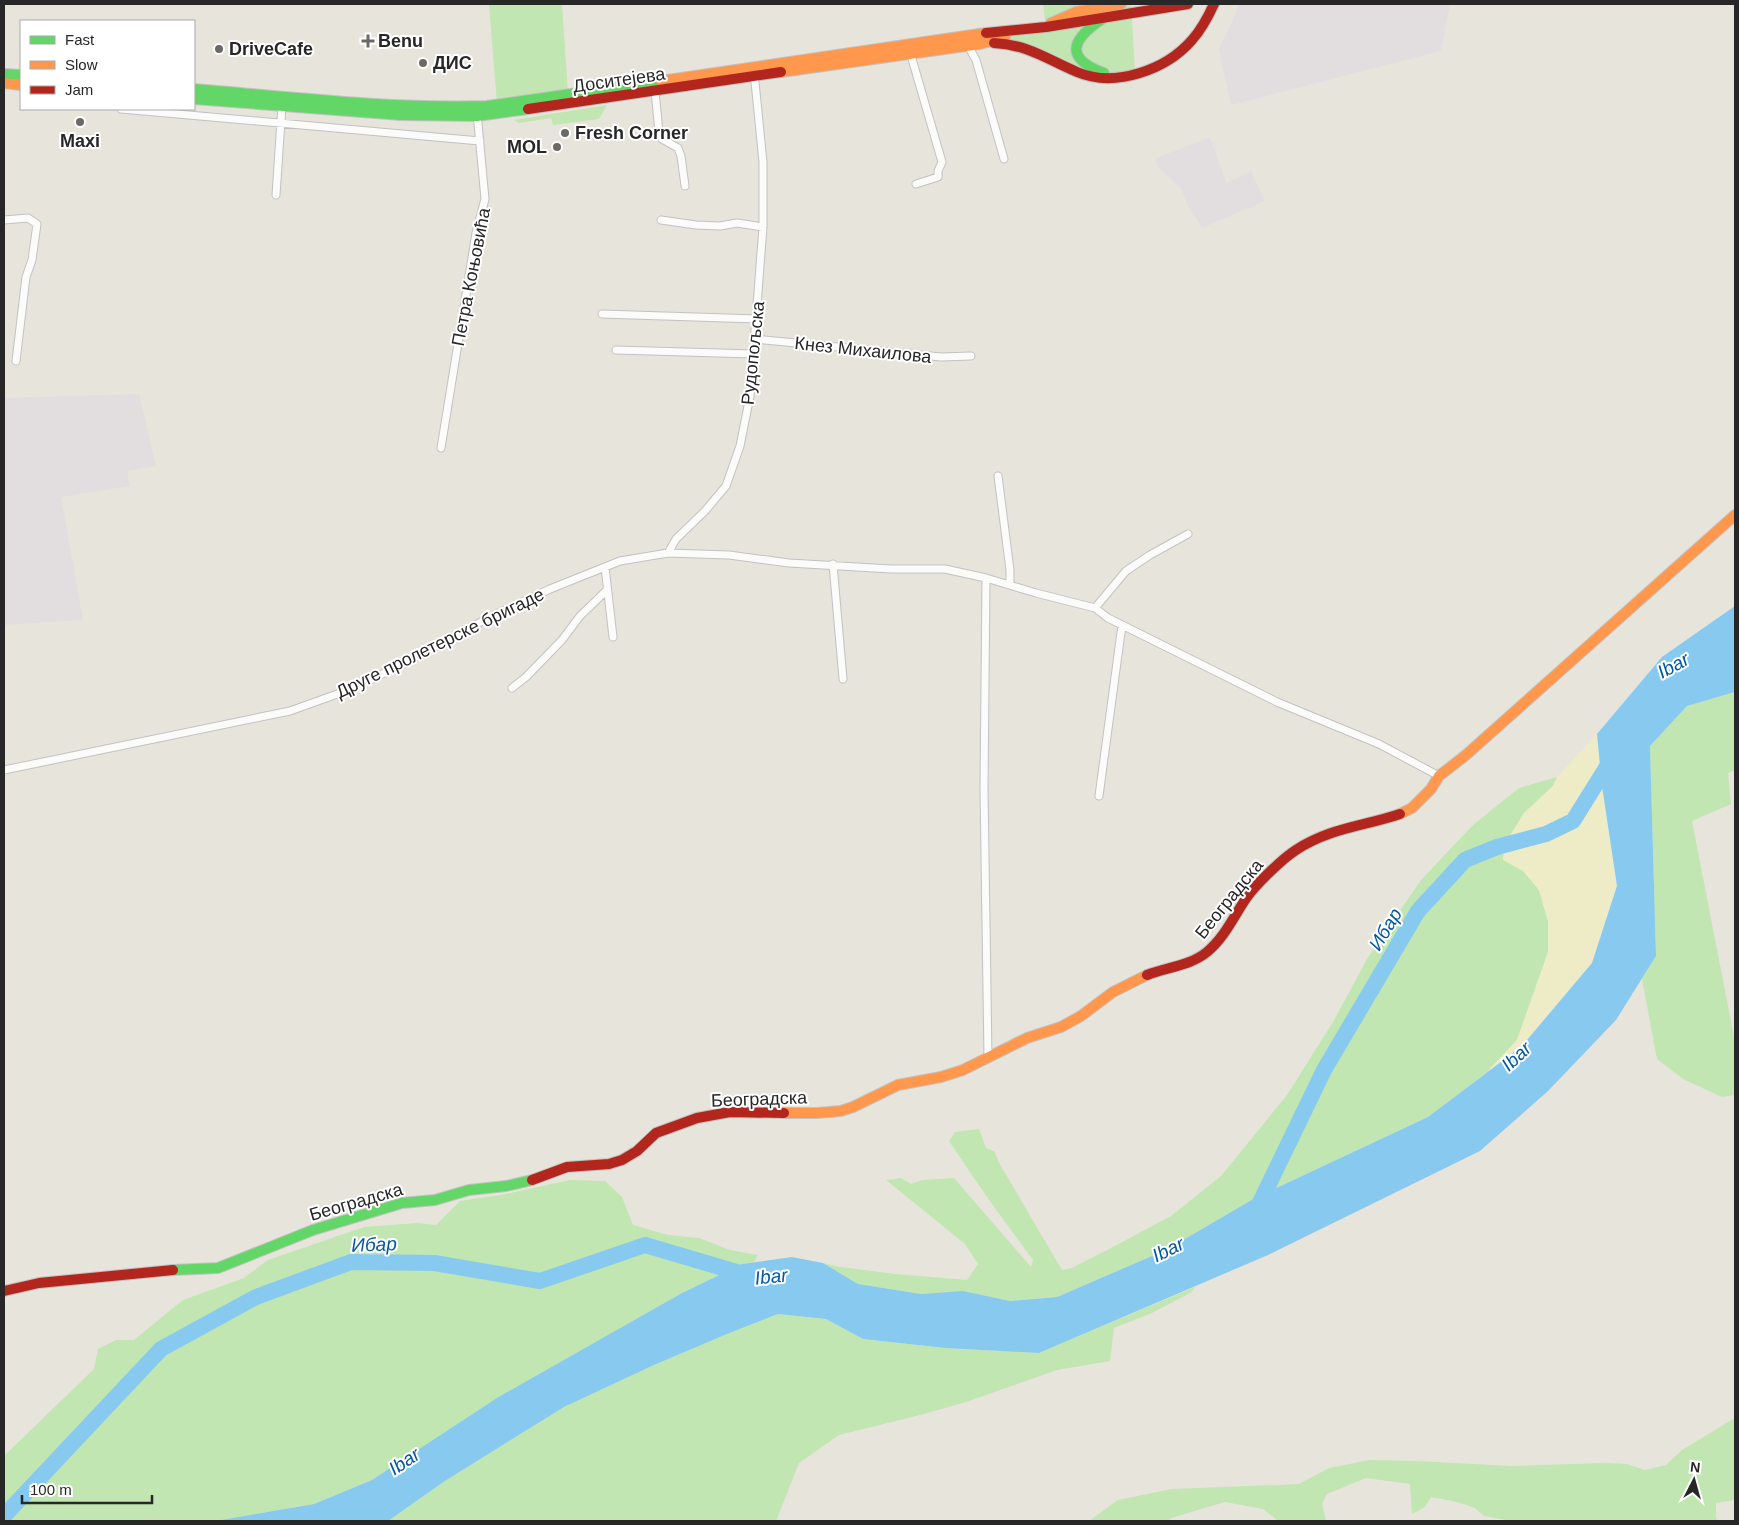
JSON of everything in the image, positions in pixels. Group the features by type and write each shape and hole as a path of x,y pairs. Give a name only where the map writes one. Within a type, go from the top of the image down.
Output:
{"main road":[{"path":"1046,27 1058,18 1074,12 1121,4"},
{"name":"Доситејева","path":"195,89 476,111 966,41 1188,4"},
{"path":"980,44 1001,43 1026,47 1078,73 1101,78 1124,78 1139,74 1170,60 1190,42 1204,25 1214,4"},
{"path":"1106,17 1080,35 1077,42 1078,56 1087,66 1109,74 1122,75 1157,66"},
{"name":"Доситејева","path":"966,41 980,44 1046,27"},
{"name":"Доситејева","path":"195,99 401,115 476,111 655,91 754,72"},
{"path":"4,74 20,75"},
{"path":"4,83 20,85"},
{"name":"Београдска","path":"4,1291 39,1283 152,1271 218,1268 313,1230 402,1203 435,1200 469,1190 506,1186 536,1179 567,1167 609,1164 622,1160 637,1151 656,1133 697,1118 730,1112 817,1113 841,1110 853,1107 898,1085 941,1077 963,1070 1027,1038 1061,1026 1080,1016 1113,992 1135,980 1183,964 1206,953 1220,939 1246,898 1259,883 1296,850 1345,828 1399,814 1412,808 1431,789 1439,776 1466,755 1735,516"}],"street":[{"path":"966,41 976,60 1004,159"},
{"path":"909,49 942,162 938,171 938,177 916,184"},
{"name":"Рудопољска","path":"668,553 676,539 705,511 726,486 740,446 750,396 764,227 764,162 754,72"},
{"path":"655,91 659,132 662,139 678,148 681,156 685,186"},
{"path":"276,195 282,106"},
{"path":"132,110 480,140"},
{"name":"Петра Коњовића","path":"441,448 476,233 485,202 476,111"},
{"path":"4,220 28,218 37,224 32,260 26,277 16,361"},
{"path":"661,220 696,225 720,226 737,223 764,227"},
{"path":"602,314 757,319"},
{"name":"Кнез Михаилова","path":"756,339 941,357 971,356"},
{"path":"616,350 754,354"},
{"path":"998,476 1010,570 1010,585"},
{"path":"1095,608 1126,571 1188,534"},
{"path":"668,553 729,555 789,563 833,564 891,569 945,569 986,578 1095,608 1108,618 1277,702 1379,744 1439,776"},
{"name":"Друге пролетерске бригаде","path":"4,770 290,711 354,688 490,617 550,589 630,559 668,553"},
{"path":"833,564 843,679"},
{"path":"605,567 613,637"},
{"path":"986,578 984,789 988,1058"},
{"path":"512,688 526,677 562,640 580,616 607,590"},
{"path":"1099,796 1122,625"}],"shaded area":[{"path":"1238,4 1450,4 1441,51 1231,105 1219,49 1235,15"},
{"path":"1210,137 1226,183 1251,171 1265,201 1202,228 1189,208 1180,187 1158,167 1154,159"},
{"path":"139,394 156,466 127,471 130,486 61,497 83,620 4,625 4,398"}],"green space":[{"path":"562,4 568,94 497,104 489,5"},
{"path":"1043,4 1131,4 1135,73 1101,78 1038,52 980,44 1046,27"},
{"path":"607,105 599,119 553,125 551,118 519,123 514,120"},
{"path":"1735,692 1735,770 1728,773 1731,804 1692,821 1735,1042 1735,1095 1722,1097 1683,1079 1657,1059 1642,979 1656,956 1650,746 1687,706"},
{"path":"1557,777 1553,786 1524,813 1516,828 1525,872 1539,890 1548,921 1548,952 1517,1040 1487,1072 1428,1117 1255,1198 1166,1250 1057,1297 1010,1301 963,1291 921,1294 858,1284 823,1263 896,1274 967,1280 978,1264 965,1244 886,1180 901,1178 911,1184 922,1180 954,1178 1031,1267 1033,1260 949,1141 955,1132 979,1129 986,1148 995,1152 998,1161 1062,1270 1072,1268 1171,1216 1221,1176 1287,1095 1333,1022 1367,959 1421,880 1473,825 1519,788"},
{"path":"570,1180 605,1181 622,1197 633,1225 668,1235 699,1238 730,1250 758,1255 754,1262 742,1264 682,1293 614,1332 372,1480 314,1504 215,1521 4,1521 4,1456 94,1369 98,1349 116,1340 134,1340 183,1300 244,1278 268,1260 364,1227 417,1223 436,1225 460,1201 501,1195"},
{"path":"1195,1287 1192,1292 1152,1313 1114,1328 1110,1361 1057,1370 966,1402 839,1435 799,1463 776,1521 388,1521 445,1481 564,1407 654,1365 778,1314 826,1319 863,1339 945,1348 1039,1353"},
{"path":"1735,1418 1735,1500 1716,1503 1716,1518 1718,1521 1512,1521 1484,1516 1475,1508 1431,1497 1425,1507 1412,1514 1410,1484 1366,1478 1327,1494 1322,1504 1326,1521 1277,1520 1263,1509 1225,1502 1171,1518 1168,1521 1089,1521 1118,1500 1172,1489 1299,1484 1329,1468 1370,1460 1511,1466 1608,1463 1627,1464 1645,1470 1666,1465 1682,1450"}],"sand":[{"path":"1597,734 1617,886 1592,963 1519,1048 1487,1072 1517,1040 1548,952 1548,921 1539,890 1523,871 1503,860 1504,845 1524,813 1553,786 1557,777"}],"water":[{"name":"Ibar","path":"1735,606 1735,692 1687,706 1650,746 1656,956 1616,1020 1548,1091 1480,1151 1268,1255 1039,1353 945,1348 863,1339 826,1319 778,1314 654,1365 564,1407 445,1481 388,1521 215,1521 314,1504 372,1480 497,1398 682,1293 742,1264 792,1257 823,1263 858,1284 921,1294 963,1291 1010,1301 1057,1297 1166,1250 1255,1198 1428,1117 1522,1046 1592,963 1617,886 1602,786 1597,734 1662,657"}],"waterway":[{"name":"Ибар","path":"1255,1213 1324,1070 1418,911 1465,860 1497,847 1546,834 1573,821 1613,757"},
{"name":"Ибар","path":"4,1516 161,1349 256,1297 351,1262 434,1263 540,1281 645,1245 750,1276"}],"traffic: fast":[{"path":"1102,19 1084,34 1078,41 1076,48 1082,61 1104,73"},
{"path":"4,74 20,75"},
{"path":"195,89 377,104 487,106 661,81"},
{"path":"195,99 401,115 477,116 528,109"},
{"path":"173,1270 218,1268 313,1230 402,1203 435,1200 469,1190 506,1186 532,1180"}],"traffic: slow":[{"path":"1051,23 1076,12 1121,4"},
{"path":"661,81 986,33"},
{"path":"781,72 980,44 1005,37"},
{"path":"4,83 20,85"},
{"path":"1400,814 1412,808 1431,789 1439,776 1466,755 1735,515"},
{"path":"784,1113 841,1111 898,1085 941,1077 963,1070 1027,1038 1061,1027 1081,1016 1113,992 1147,975"}],"traffic: jam":[{"path":"986,33 1046,27 1188,4"},
{"path":"994,43 1006,44 1037,53 1077,72 1092,76 1107,78 1123,77 1154,68 1181,51 1199,32 1214,4"},
{"path":"528,109 781,72"},
{"path":"1147,975 1186,963 1207,952 1223,934 1255,888 1276,866 1296,850 1334,832 1400,814"},
{"path":"532,1180 567,1167 609,1164 622,1160 637,1151 656,1133 697,1118 730,1112 784,1113"},
{"path":"4,1291 39,1283 173,1270"}],"place":[{"name":"Benu","path":"368,41"},
{"name":"DriveCafe","path":"219,49"},
{"name":"ДИС","path":"423,63"},
{"name":"Maxi","path":"80,122"},
{"name":"Fresh Corner","path":"565,133"},
{"name":"MOL","path":"557,147"}]}
